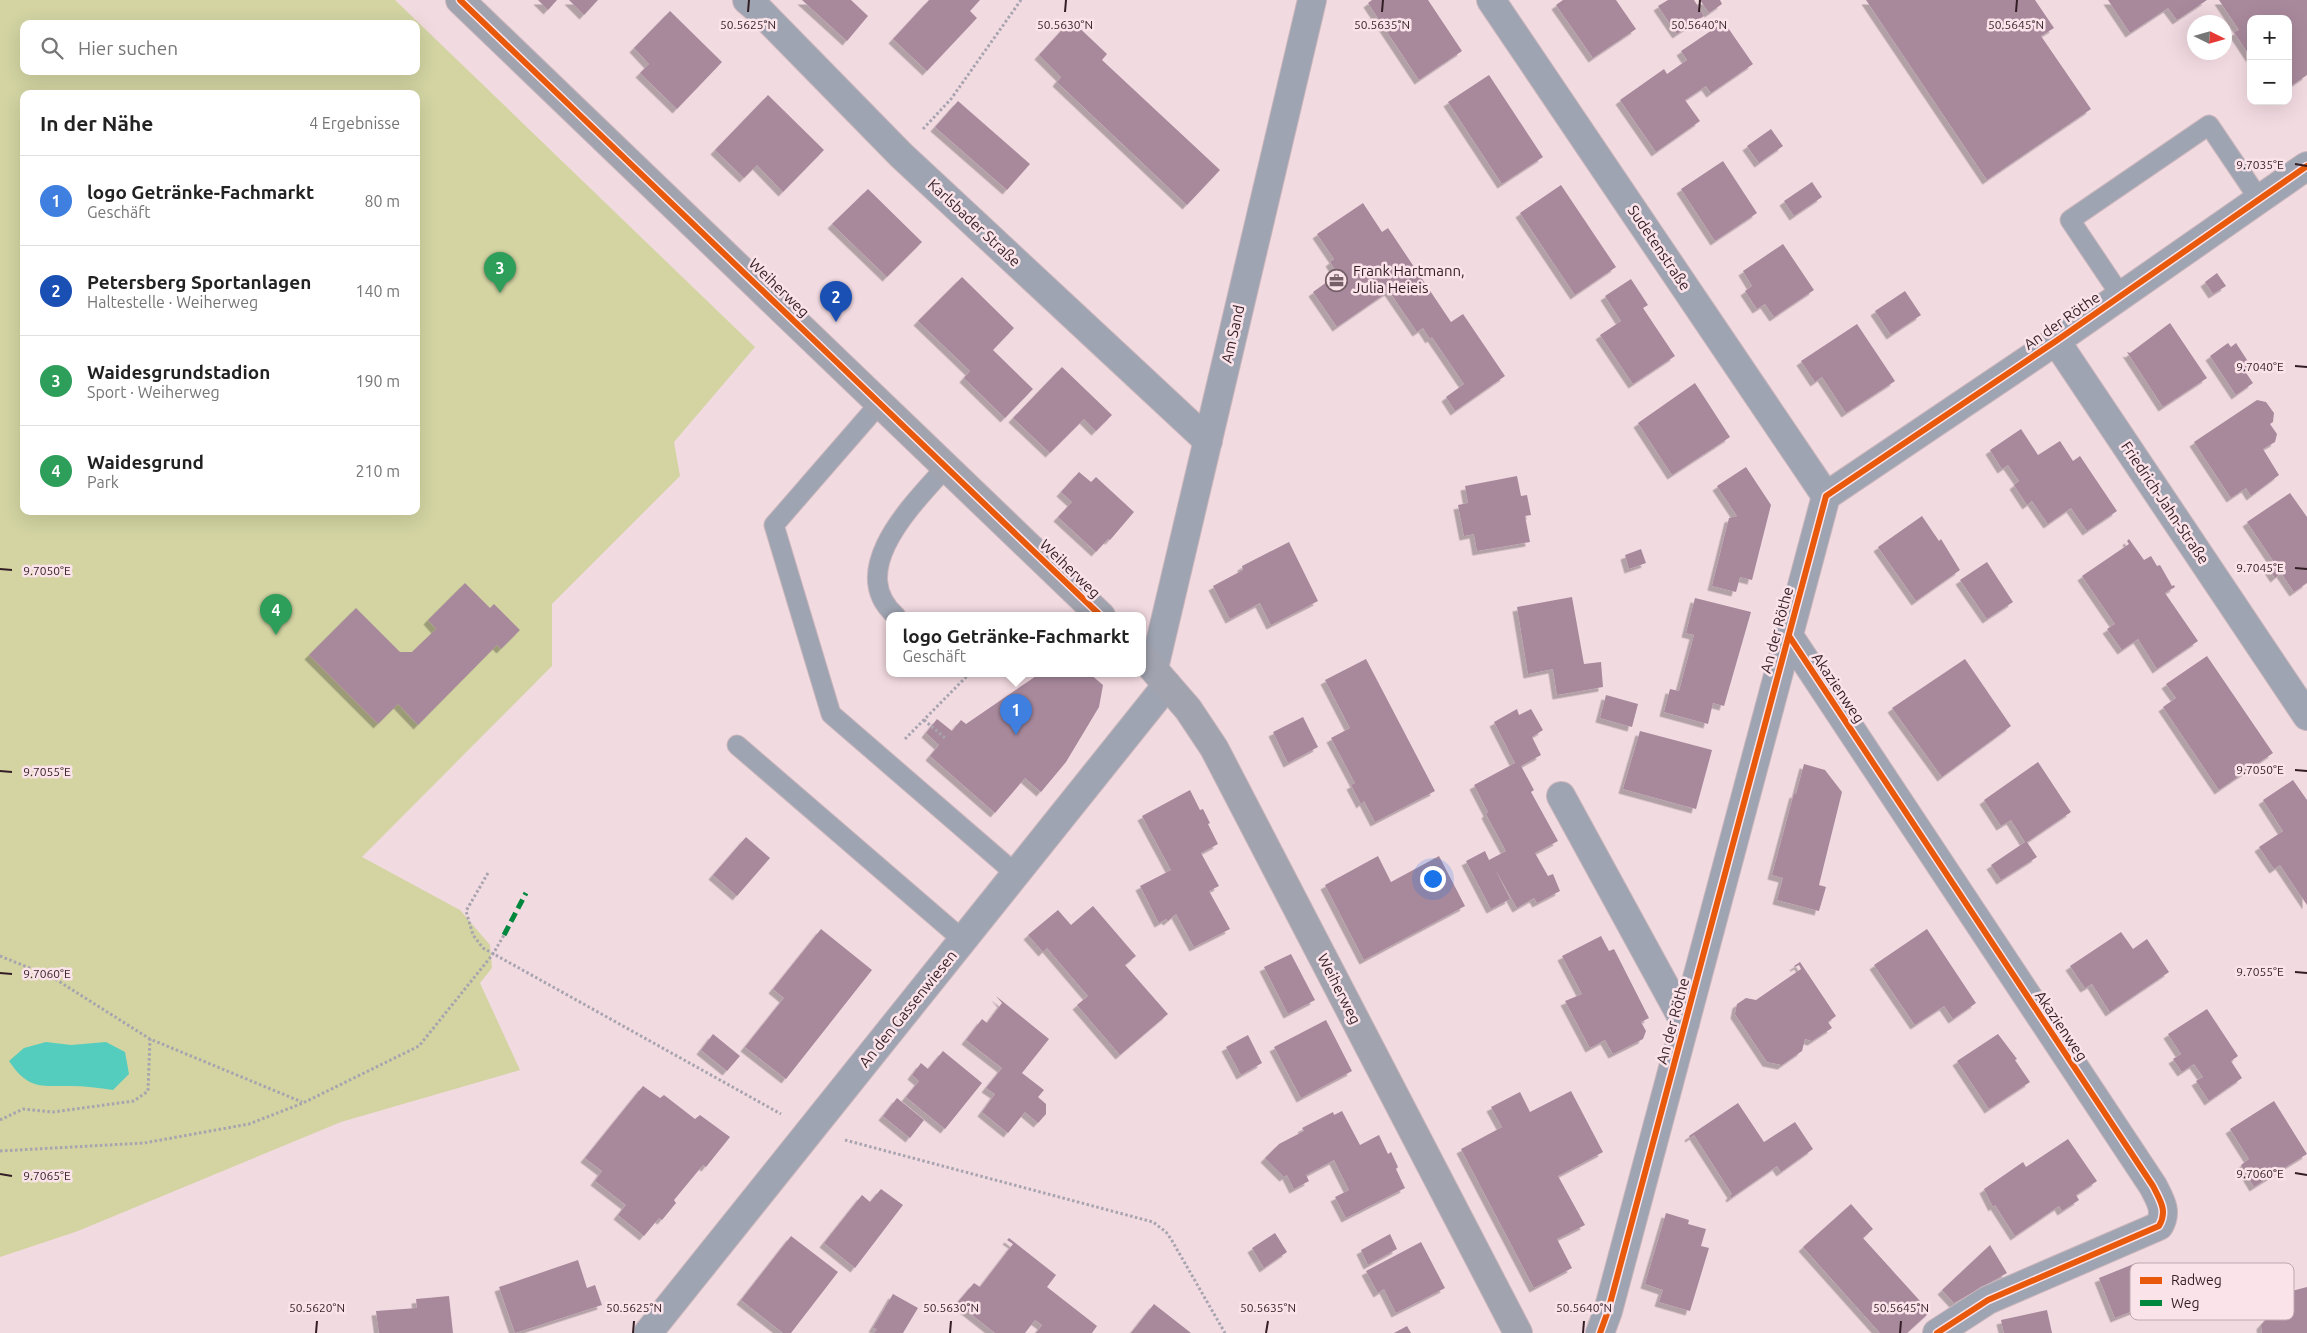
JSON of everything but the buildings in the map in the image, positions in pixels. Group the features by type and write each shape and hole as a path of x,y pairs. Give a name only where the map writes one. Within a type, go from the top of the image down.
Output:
{"main road":[{"name":"Weiherweg","path":"460,0 1097,612"},
{"name":"Weiherweg","path":"1155,670 1188,709 1214,748 1518,1333"}],"street":[{"name":"Karlsbader Straße","path":"747,0 901,155 1208,441"},
{"name":"Am Sand","path":"1155,670 1312,0"},
{"name":"Sudetenstraße","path":"1491,0 1826,496"},
{"name":"An der Röthe","path":"1600,1333 1608,1311 1826,496 2056,341 2307,166"},
{"name":"Friedrich-Jahn-Straße","path":"2056,341 2307,716"},
{"name":"Akazienweg","path":"1789,636 2152,1186 2164,1211 2163,1219 2158,1226 1988,1300 1937,1333"},
{"name":"An den Gassenwiesen","path":"648,1333 1016,874 1155,670"},
{"name":"An der Röthe","path":"1560,796 1685,1023"}],"lane":[{"path":"2121,296 2070,220 2209,125 2259,199"},
{"path":"880,403 774,525 831,714 1016,874"},
{"path":"891,612 880,593 878,579 880,559 894,529 946,467"},
{"path":"738,745 963,940"}],"path":[{"path":"933,119 950,99 1021,0"},
{"path":"884,760 966,677"},
{"path":"924,720 945,738"},
{"path":"488,873 466,911 472,934 483,948 811,1131 1153,1222 1166,1232 1171,1239 1225,1333"},
{"path":"0,1152 144,1143 249,1124 303,1102 419,1046 493,954 504,935"},
{"path":"0,956 52,977 150,1039 303,1102"},
{"path":"0,1120 22,1110 53,1112 134,1101 148,1091 150,1039"}],"shaded area":[{"path":"0,0 395,0 416,20 20,20 20,75 420,75 420,24 755,347 674,442 680,476 552,604 552,666 362,857 460,910 490,945 492,968 480,983 520,1070 341,1122 78,1231 0,1257"},
{"path":"46,1042 71,1045 106,1042 125,1052 129,1074 113,1090 35,1084 22,1077 9,1061 24,1048"}],"marked path":[{"path":"504,935 526,893"}],"cycle path":[{"path":"460,0 1097,612"},
{"path":"1600,1333 1608,1311 1826,496 2056,341 2307,166"},
{"path":"1789,636 2153,1186 2163,1210 2162,1221 2159,1226 1988,1300 1937,1333"}],"place":[{"name":"Frank Hartmann, Julia Heieis","path":"1337,280"},
{"name":"Waidesgrundstadion","path":"500,293"},
{"name":"Petersberg Sportanlagen","path":"836,322"},
{"name":"Waidesgrund","path":"276,635"},
{"name":"logo Getränke-Fachmarkt","path":"1016,735"}]}
